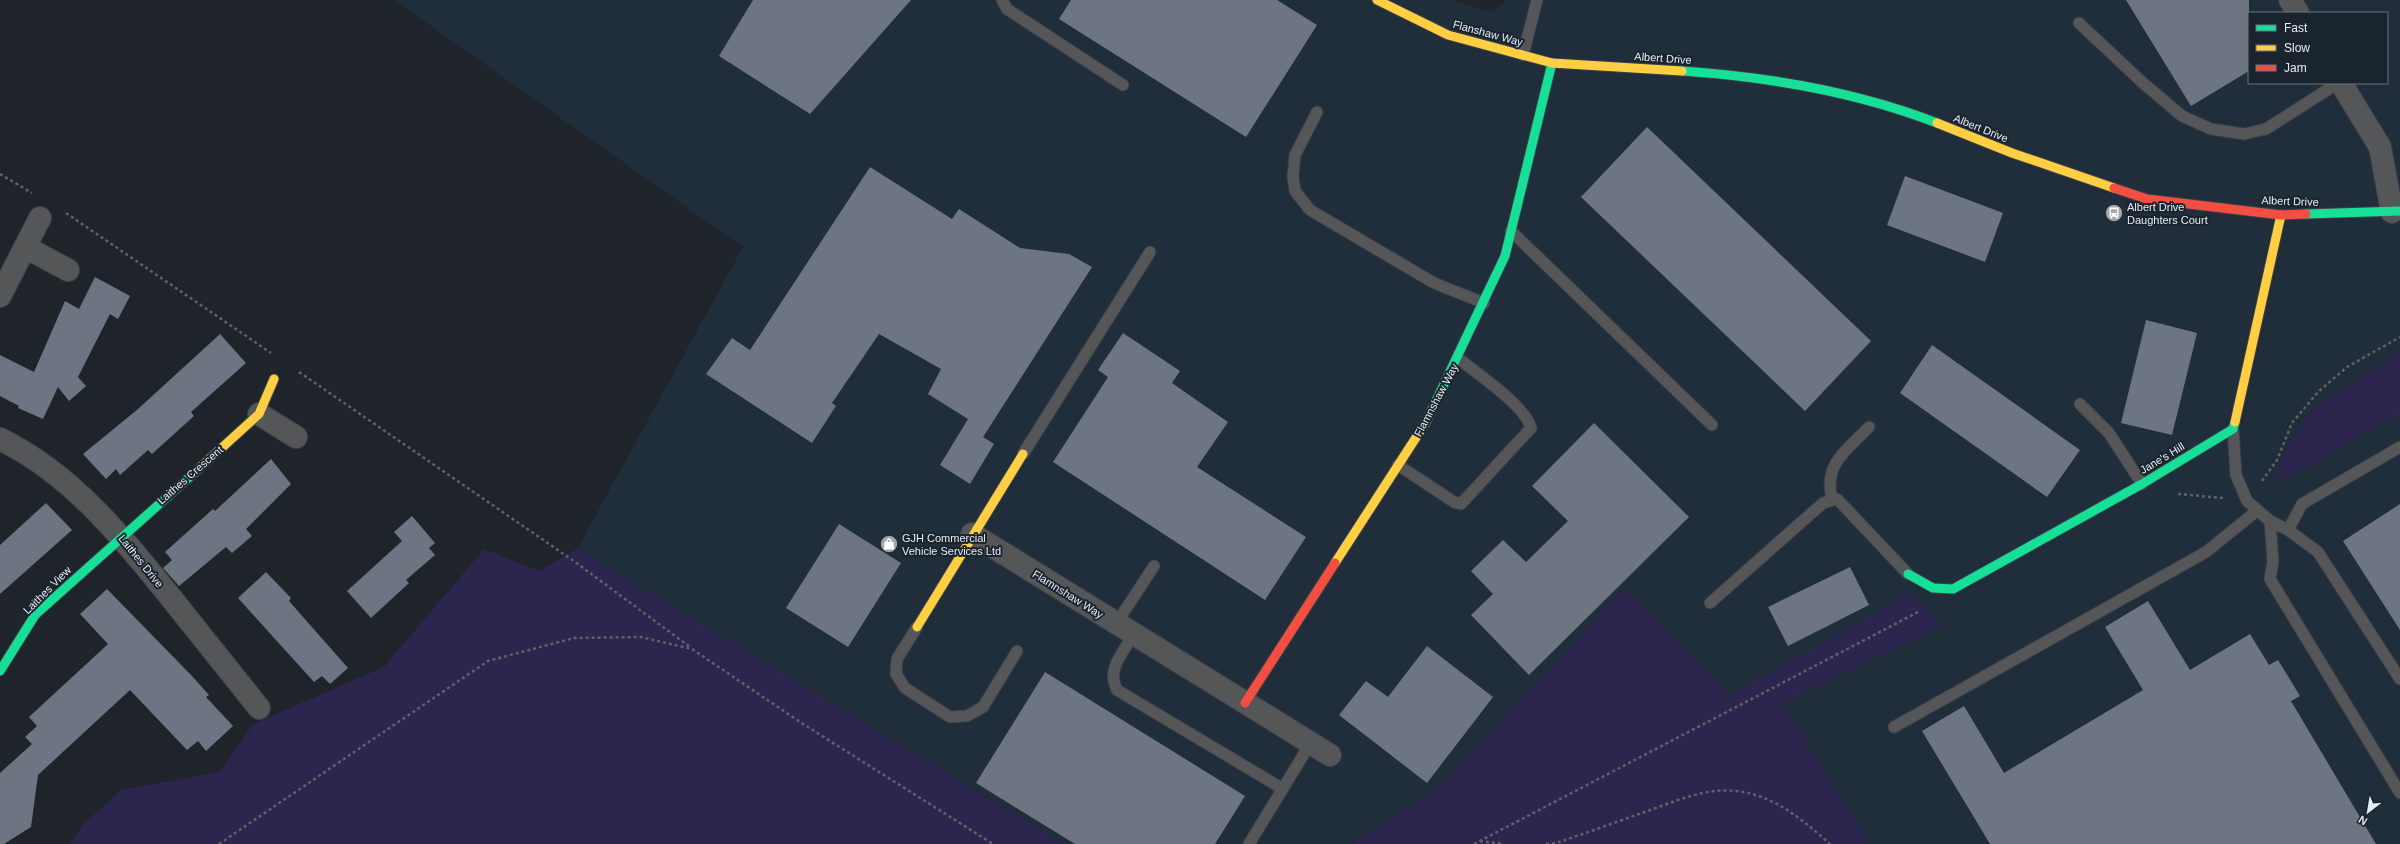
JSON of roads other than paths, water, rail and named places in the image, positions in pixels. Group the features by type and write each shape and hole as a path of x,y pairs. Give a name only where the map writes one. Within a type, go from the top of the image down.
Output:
{"street":[{"name":"Flanshaw Way","path":"1377,0 1448,35 1552,63"},
{"path":"2290,0 2297,12"},
{"name":"Albert Drive","path":"1552,63 1726,74 1798,83 1898,108 2012,154 2147,199 2282,215 2396,212"},
{"name":"Flamnshaw Way","path":"1245,704 1430,416 1458,358 1505,256 1552,63"},
{"path":"2341,84 2380,146 2396,212"},
{"path":"2233,429 2282,215"},
{"path":"0,296 40,218"},
{"path":"25,247 68,270"},
{"name":"Laithes Crescent","path":"122,536 259,414 274,379"},
{"path":"259,414 296,437"},
{"name":"Jane's Hill","path":"1908,574 1916,581 1938,590 1953,589 2142,484 2233,429"},
{"name":"Laithes Drive","path":"0,440 17,448 68,484 122,536 258,708"},
{"path":"917,627 972,534 1023,454"},
{"name":"Flamnshaw Way","path":"972,534 1245,704 1330,755"},
{"name":"Laithes View","path":"0,670 35,615 122,536"}],"lane":[{"path":"1002,0 1007,9 1123,85"},
{"path":"1522,55 1537,0"},
{"path":"2079,23 2182,116 2211,129 2244,134 2266,129 2338,84"},
{"path":"1317,112 1295,155 1293,176 1295,191 1310,210 1434,283 1484,303"},
{"path":"1511,231 1712,425"},
{"path":"1023,454 1150,252"},
{"path":"1398,465 1454,502 1461,504 1531,428 1529,421 1517,408 1458,358"},
{"path":"2080,404 2109,433 2142,484"},
{"path":"1832,499 1828,479 1831,469 1842,455 1869,427"},
{"path":"2233,429 2236,474 2247,501 2270,521 2288,530 2318,552 2400,679"},
{"path":"2288,530 2302,504 2400,447"},
{"path":"1710,603 1824,503 1832,499 1838,499 1908,574"},
{"path":"1894,727 2206,552 2258,510"},
{"path":"2270,521 2273,561 2270,579 2400,792"},
{"path":"1154,566 1125,629 1113,671 1113,681 1117,690 1283,789"},
{"path":"917,627 897,660 896,674 905,688 950,717 967,716 983,707 1017,651"},
{"path":"1249,844 1310,744"}],"place":[{"name":"Albert Drive Daughters Court","path":"2114,213"},
{"name":"GJH Commercial Vehicle Services Ltd","path":"889,544"}]}
